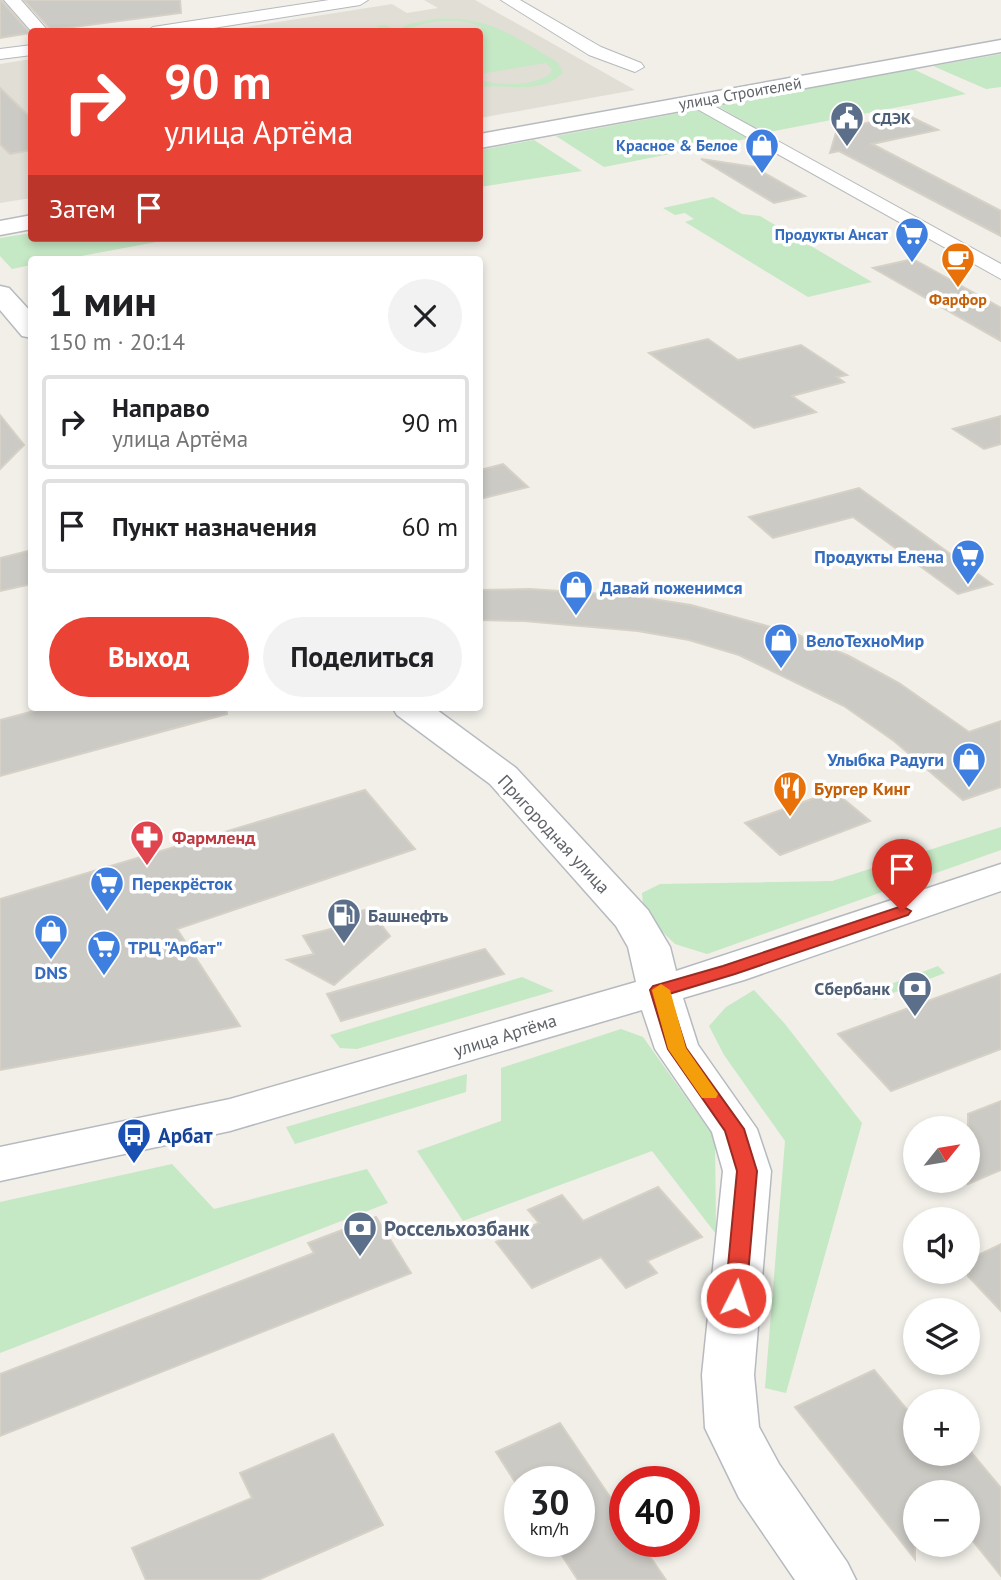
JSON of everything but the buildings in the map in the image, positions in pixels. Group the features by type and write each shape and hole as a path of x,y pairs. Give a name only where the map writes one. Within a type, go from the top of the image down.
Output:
{"street":[{"path":"12,0 37,28"},
{"path":"179,28 360,0"},
{"path":"509,0 595,51 635,67"},
{"name":"улица Строителей","path":"483,140 1001,46"},
{"path":"0,54 28,50"},
{"path":"696,102 1001,273"},
{"path":"0,228 28,223"},
{"path":"0,294 28,326"},
{"name":"Пригородная улица","path":"415,711 503,776 634,919 649,947 677,1049 734,1129 747,1171 729,1375 732,1428 760,1481 827,1580"},
{"name":"улица Артёма","path":"0,1164 230,1115 729,970 1001,877"}],"shaded area":[{"path":"424,0 475,0 635,90 483,117 483,28 239,28 392,4 407,13 438,8"},
{"path":"28,59 28,198 0,203 0,64"}],"green space":[{"path":"434,19 453,19 485,24 499,29 557,62 563,72 545,84 535,86 483,87 483,81 506,84 534,81 550,74 552,69 546,63 483,74 484,28 470,23 438,21 402,28"},
{"path":"1001,54 1001,87 986,89 933,66"},
{"path":"913,69 966,94 764,133 716,105"},
{"path":"701,109 751,138 604,167 556,136"},
{"path":"534,140 582,171 483,187 483,149"},
{"path":"713,197 742,214 760,216 872,282 808,297 685,222 694,219 685,213 675,215 663,208"},
{"path":"28,233 28,242 156,242 81,256 28,256 28,266 12,269 0,256 0,238"},
{"path":"1001,827 1001,850 707,954 675,944 644,914 642,893 660,884 832,881"},
{"path":"938,966 945,973 875,1000 867,993"},
{"path":"522,977 554,991 357,1049 340,1048 330,1035"},
{"path":"754,990 785,1024 862,1123 786,1393 765,1388 785,1141 724,1055 709,1026 726,1007"},
{"path":"621,1029 643,1037 715,1138 716,1234 652,1151 463,1221 417,1151 501,1121 501,1068"},
{"path":"467,1074 466,1092 295,1144 286,1127"},
{"path":"172,1164 214,1209 367,1169 388,1203 0,1353 0,1202"}],"slow traffic":[{"path":"661,990 668,1025 677,1049 709,1094"}],"place":[{"name":"СДЭК","path":"847,148"},
{"name":"Красное & Белое","path":"762,175"},
{"name":"Продукты Ансат","path":"912,264"},
{"name":"Фарфор","path":"958,289"},
{"name":"Продукты Елена","path":"968,586"},
{"name":"Давай поженимся","path":"576,617"},
{"name":"ВелоТехноМир","path":"781,670"},
{"name":"Улыбка Радуги","path":"969,789"},
{"name":"Бургер Кинг","path":"790,818"},
{"name":"Фармленд","path":"147,867"},
{"name":"Перекрёсток","path":"107,913"},
{"name":"Башнефть","path":"344,945"},
{"name":"DNS","path":"51,961"},
{"name":"ТРЦ \"Арбат\"","path":"104,977"},
{"name":"Сбербанк","path":"915,1018"},
{"name":"Арбат","path":"134,1165"},
{"name":"Россельхозбанк","path":"360,1258"}],"route":[{"path":"736,1298 747,1171 734,1129 677,1049 659,990 729,970 902,911"}]}
